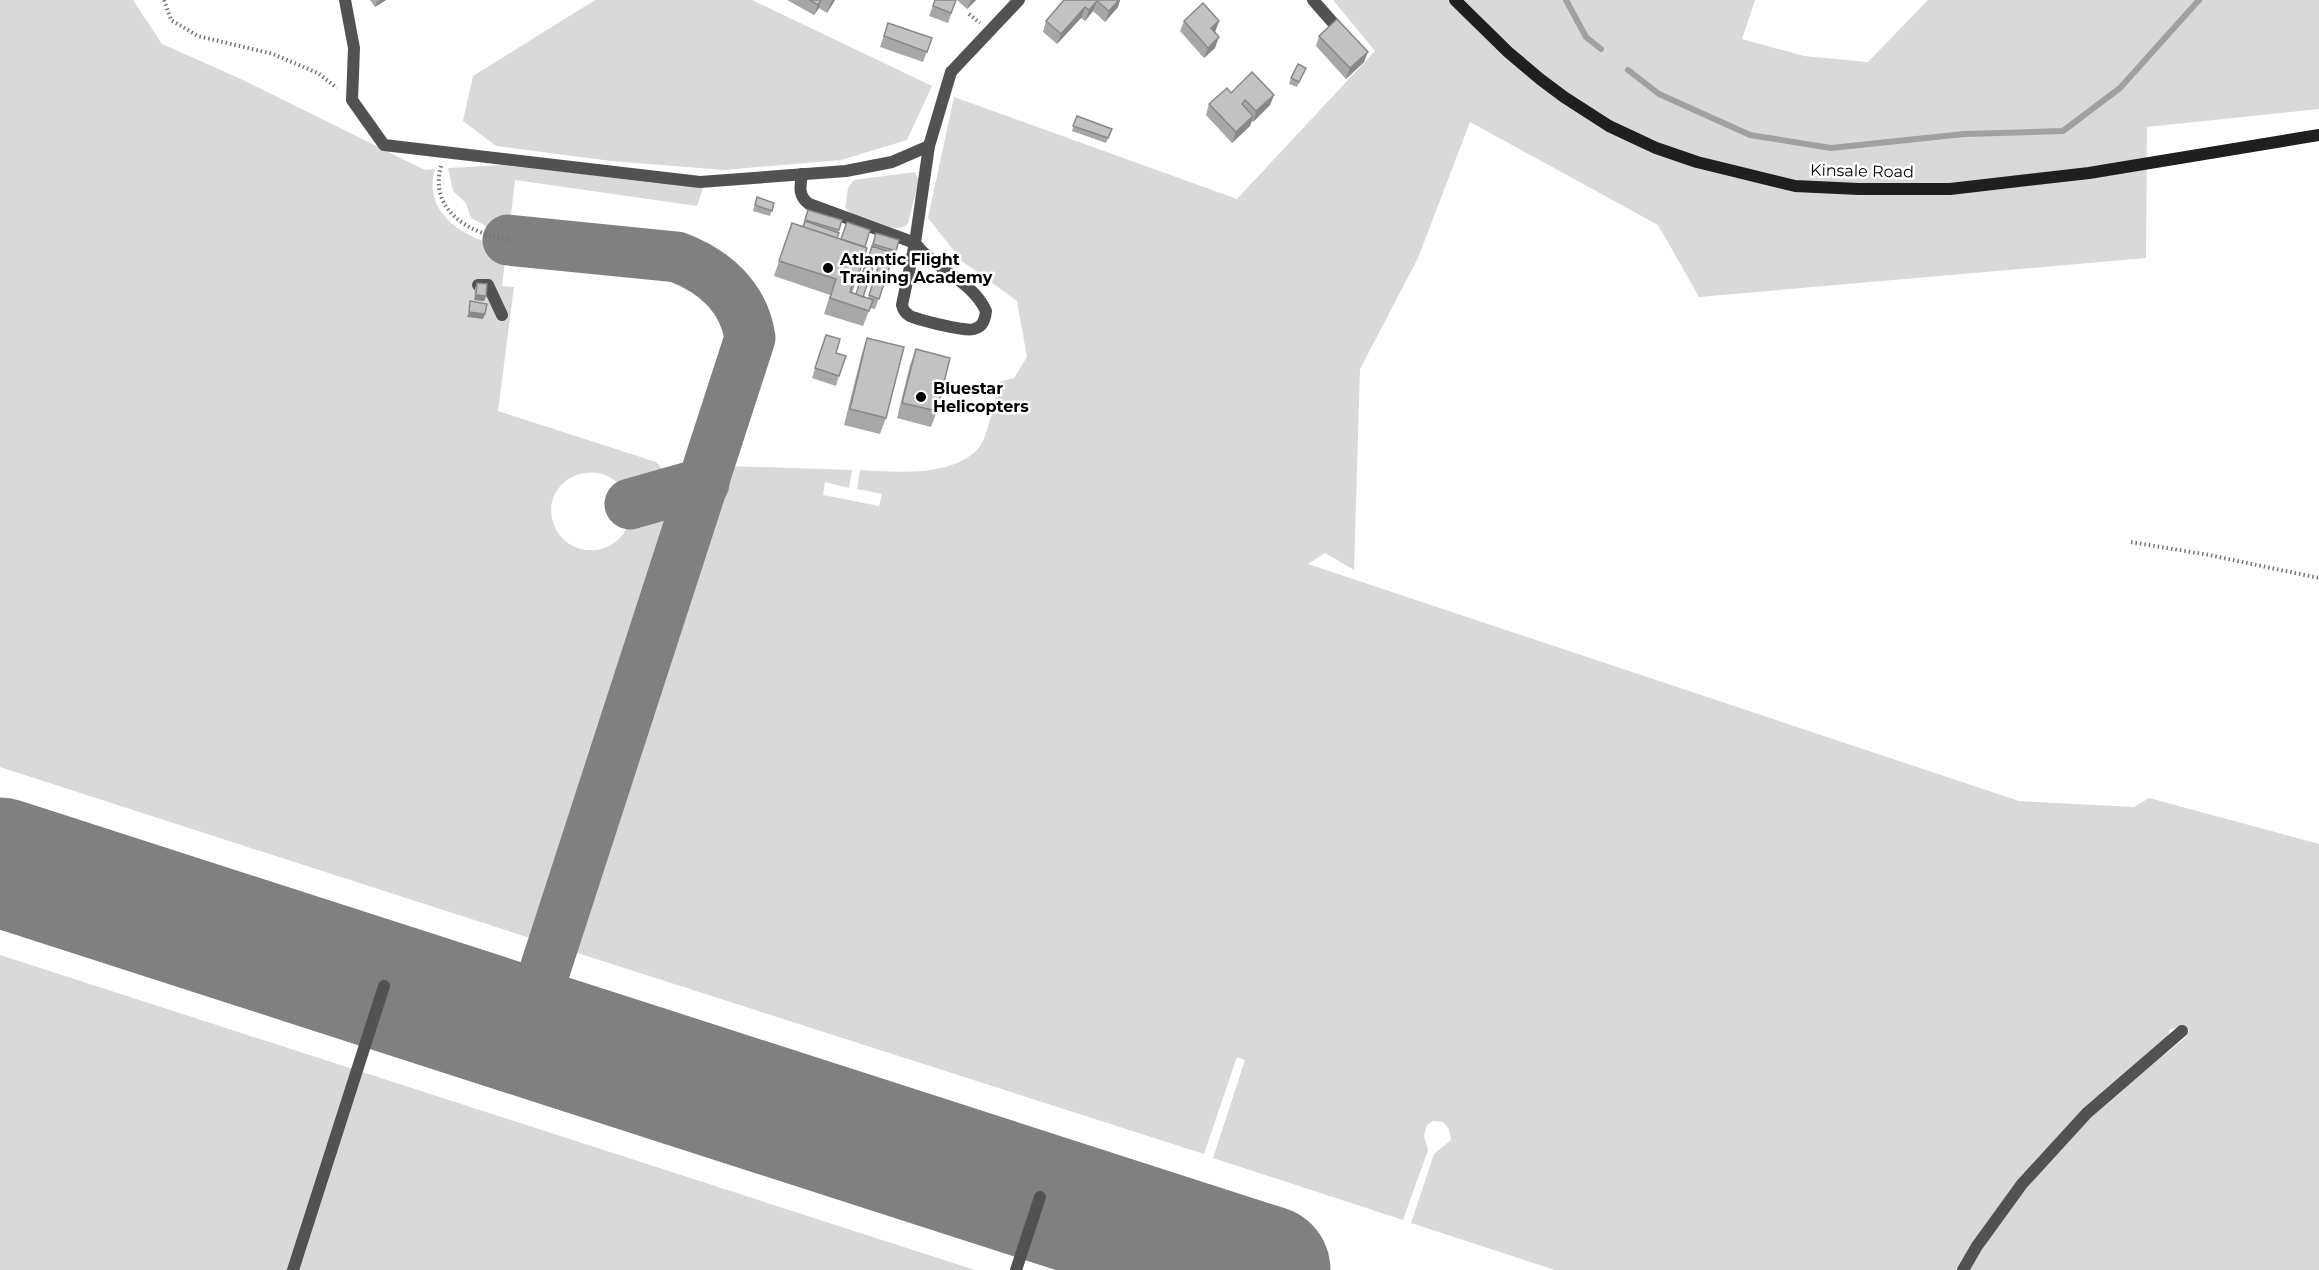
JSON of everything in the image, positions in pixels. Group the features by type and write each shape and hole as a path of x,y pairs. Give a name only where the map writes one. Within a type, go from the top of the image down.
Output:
{"main road":[{"name":"Kinsale Road","path":"1455,0 1508,52 1540,79 1609,126 1656,148 1697,162 1795,186 1950,189 2089,173 2319,135"}],"street":[{"path":"345,0 354,48 352,100 384,145 700,182 846,171 892,162 929,146"},
{"path":"802,174 800,192 802,200 915,243 924,256 974,291 983,302 986,311 980,327 969,330 912,317 904,311 902,305 915,243 929,146 951,72 1019,0"},
{"path":"1313,0 1335,25"},
{"path":"478,285 488,285 506,315 487,313"},
{"path":"293,1270 384,986"},
{"path":"1963,1270 1977,1246 2022,1184 2087,1113 2182,1031"},
{"path":"1016,1270 1040,1197"}],"path":[{"path":"164,0 171,20 198,36 273,54 318,73 352,100"},
{"path":"446,152 440,168 438,187 445,207 467,227 487,237 508,240"},
{"path":"2131,542 2209,555 2319,578"}],"shaded area":[{"path":"0,0 133,0 162,44 241,79 425,170 435,169 433,185 435,200 452,223 478,239 507,247 502,286 514,287 498,411 656,462 675,483 627,495 616,481 603,474 588,473 575,476 563,483 555,495 551,509 554,525 566,541 583,549 602,549 611,545 619,539 631,514 638,509 678,499 680,511 536,940 0,767"},
{"path":"595,0 752,0 932,86 907,140 841,160 724,170 611,161 496,146 463,121 473,76"},
{"path":"1333,0 1755,0 1742,39 1804,56 1868,62 1928,0 2319,0 2319,109 2147,127 2146,258 1699,297 1658,225 1470,122 1418,258 1360,369 1354,570 1325,553 1308,564 2019,801 2134,807 2149,798 2319,844 2319,1270 1969,1270 2026,1188 2062,1145 2131,1082 2186,1037 2189,1030 2184,1026 2170,1029 2168,1037 2079,1115 2035,1161 1956,1270 1555,1270 1411,1223 1434,1154 1451,1140 1449,1129 1443,1122 1433,1121 1427,1125 1424,1136 1428,1150 1403,1220 1213,1158 1245,1060 1237,1057 1204,1154 568,950 727,466 852,470 849,488 825,482 823,495 879,506 882,494 857,489 860,470 925,471 957,463 970,456 983,441 1000,382 1014,378 1027,357 1017,301 962,261 928,218 954,97 1237,199 1375,51"},
{"path":"502,165 703,188 697,206 515,180 509,233 488,227 471,218 466,203 453,191 448,168"},
{"path":"915,172 919,180 908,223 904,226 890,227 852,214 845,208 848,188 854,180"},
{"path":"0,955 975,1270 0,1270"}],"building":[{"path":"810,0 821,0 818,5"},
{"path":"935,0 956,0 951,13 933,6"},
{"path":"1064,0 1119,0 1109,11 1097,1 1089,10 1085,7 1061,34 1046,21"},
{"path":"1203,3 1219,21 1211,28 1219,37 1208,48 1184,21"},
{"path":"1337,19 1368,52 1350,68 1319,36"},
{"path":"888,23 932,38 927,52 884,36"},
{"path":"1298,64 1306,68 1299,82 1291,78"},
{"path":"1252,72 1274,95 1256,111 1245,100 1242,104 1253,116 1236,132 1209,104 1227,88 1231,93"},
{"path":"1077,116 1112,129 1108,138 1073,126"},
{"path":"757,197 774,203 772,211 755,205"},
{"path":"808,210 842,220 839,230 805,220"},
{"path":"805,221 839,233 837,238 803,227"},
{"path":"847,222 870,230 865,247 841,239"},
{"path":"792,223 867,248 856,283 853,282 850,292 873,300 869,311 830,298 836,279 779,261"},
{"path":"876,233 899,240 896,251 873,244"},
{"path":"872,246 895,254 892,264 890,264 892,259 882,256 880,260 869,256"},
{"path":"882,256 892,259 879,299 869,295"},
{"path":"865,265 873,267 863,297 856,294"},
{"path":"477,283 487,284 486,296 476,295"},
{"path":"470,301 487,304 485,314 469,312"},
{"path":"826,335 840,339 836,353 846,356 839,376 815,368"},
{"path":"867,338 904,347 886,418 850,409"},
{"path":"916,349 950,358 937,411 902,403"}],"waterway":[{"path":"1566,0 1586,37 1601,49"},
{"path":"1628,70 1659,94 1750,135 1831,148 1964,134 2063,131 2120,88 2199,0"}],"taxiway":[{"path":"508,240 677,257 703,270 725,287 741,310 750,338 540,985 548,1019 571,1046"},
{"path":"630,504 704,483"},
{"path":"478,1016 512,1006 540,985"}],"runway":[{"path":"0,862 1266,1270"}],"place":[{"name":"Atlantic Flight Training Academy","path":"828,268"},
{"name":"Bluestar Helicopters","path":"921,397"}]}
